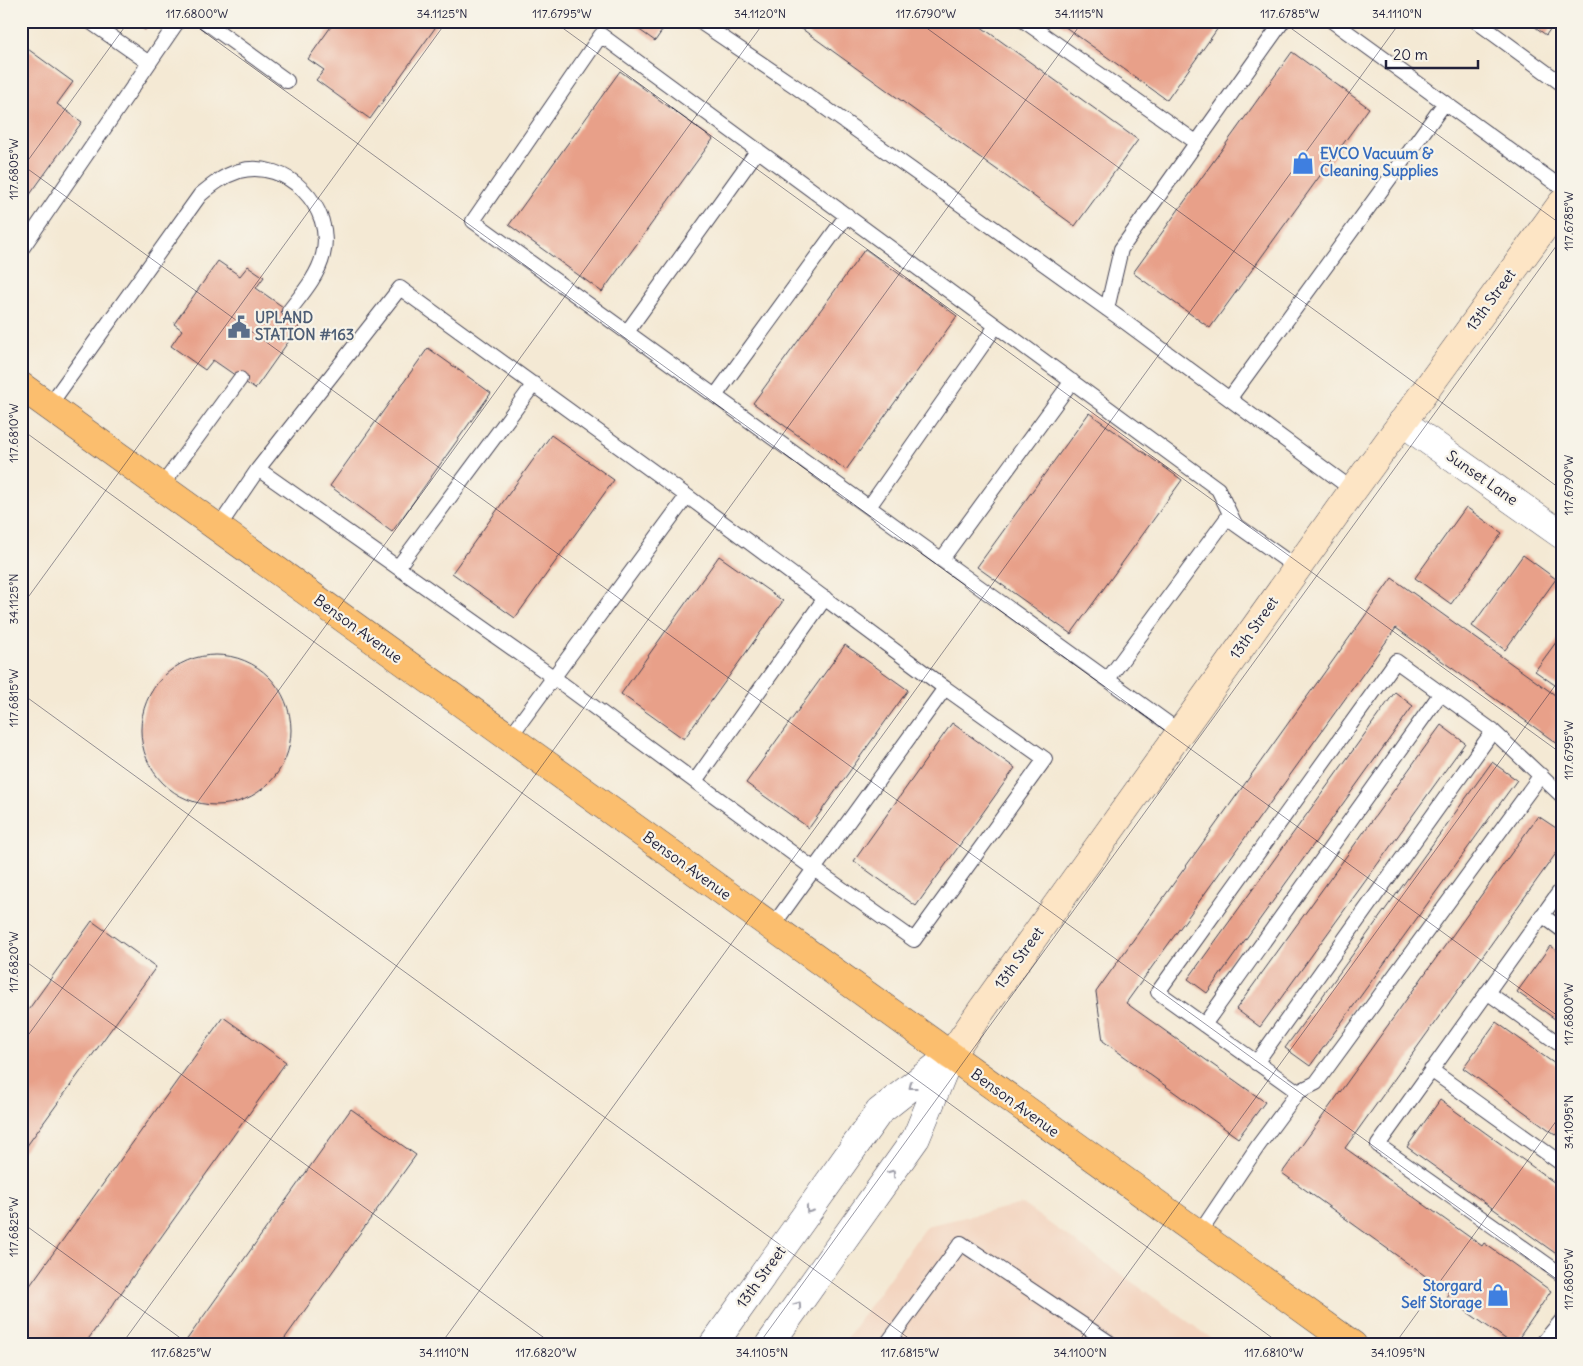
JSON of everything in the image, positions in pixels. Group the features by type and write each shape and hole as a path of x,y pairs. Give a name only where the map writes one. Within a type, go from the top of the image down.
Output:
{"main road":[{"name":"Benson Avenue","path":"21,386 1353,1345"}],"street":[{"name":"13th Street","path":"770,1345 916,1138 950,1056 980,1011 1353,490 1562,203"},
{"name":"Sunset Lane","path":"1402,422 1562,535"},
{"name":"13th Street","path":"713,1345 879,1112 950,1056"}],"lane":[{"path":"90,21 149,63"},
{"path":"21,250 178,21"},
{"path":"204,21 287,81"},
{"path":"705,21 703,24 796,87 1107,309 1353,490"},
{"path":"1024,21 1196,142"},
{"path":"1107,309 1121,249 1283,21"},
{"path":"1332,21 1562,188"},
{"path":"1476,21 1562,84"},
{"path":"1180,732 474,221 602,35 1218,489 1235,524 1297,568"},
{"path":"1230,398 1444,104"},
{"path":"626,332 758,150"},
{"path":"48,406 200,195 218,180 240,171 263,170 285,176 304,190 318,209 324,232 323,255 314,276 290,311"},
{"path":"716,396 846,216"},
{"path":"218,528 258,469 400,288 687,496 945,688 1045,759 914,940 553,677 258,469"},
{"path":"869,507 996,326"},
{"path":"161,487 240,379"},
{"path":"942,559 1072,381"},
{"path":"398,567 534,384"},
{"path":"508,738 687,496"},
{"path":"1108,679 1230,514"},
{"path":"695,781 825,598"},
{"path":"1298,1092 1158,992 1396,661 1494,731 1562,796"},
{"path":"772,927 945,688"},
{"path":"1204,1025 1441,693"},
{"path":"1256,1062 1494,731"},
{"path":"1198,1234 1258,1146 1298,1092 1316,1083 1541,775"},
{"path":"1562,888 1378,1144 1562,1275"},
{"path":"1542,916 1562,930"},
{"path":"1487,992 1562,1046"},
{"path":"1431,1070 1562,1164"},
{"path":"886,1345 961,1243 1113,1345"},
{"path":"1541,1345 1562,1320"}],"shaded area":[{"path":"1022,1204 1221,1345 842,1345 926,1226"}],"building":[{"path":"133,21 152,21 145,30"},
{"path":"335,21 440,21 370,119 316,80 324,70 308,59"},
{"path":"627,21 669,21 655,41"},
{"path":"791,21 973,21 1138,140 1075,226"},
{"path":"1057,21 1223,21 1167,100"},
{"path":"1527,21 1556,21 1546,35"},
{"path":"21,44 73,82 57,104 82,122 21,207"},
{"path":"1292,52 1369,108 1210,328 1133,273"},
{"path":"620,71 713,139 602,292 509,225"},
{"path":"865,249 957,316 846,470 753,403"},
{"name":"UPLAND STATION #163","path":"218,261 240,276 248,266 264,277 256,288 303,321 255,389 213,360 205,370 171,346 182,330 174,324"},
{"path":"428,348 491,393 392,532 330,486"},
{"path":"1089,413 1182,480 1071,634 977,567"},
{"path":"551,435 614,480 515,618 452,573"},
{"path":"1466,507 1502,533 1451,604 1415,578"},
{"path":"1523,555 1556,579 1505,650 1472,626"},
{"path":"719,556 783,601 684,739 621,694"},
{"path":"1392,578 1562,700 1562,747 1396,628 1126,1003 1265,1102 1238,1138 1103,1041 1096,992"},
{"path":"1562,634 1562,690 1535,671"},
{"path":"845,645 908,690 809,828 746,783"},
{"path":"216,655 245,661 269,677 285,701 291,730 285,759 269,783 245,799 216,805 187,799 163,783 147,759 141,730 147,701 163,677 187,661"},
{"path":"1395,692 1413,706 1207,993 1188,979"},
{"path":"952,723 1015,768 916,906 854,861"},
{"path":"1441,725 1465,743 1260,1027 1236,1009"},
{"path":"1492,762 1517,780 1310,1066 1285,1048"},
{"path":"1538,816 1562,832 1562,845 1345,1148 1482,1246 1484,1243 1551,1291 1514,1345 1446,1297 1449,1293 1282,1173"},
{"path":"92,921 156,967 21,1154 21,1020"},
{"path":"1550,946 1562,955 1562,1024 1517,992"},
{"path":"223,1017 286,1062 84,1345 21,1345 21,1298"},
{"path":"1496,1022 1562,1069 1562,1139 1463,1068"},
{"path":"1440,1100 1562,1188 1562,1258 1407,1147"},
{"path":"351,1109 416,1155 280,1345 183,1345"}],"place":[{"name":"EVCO Vacuum & Cleaning Supplies","path":"1303,163"},
{"name":"UPLAND STATION #163","path":"239,327"},
{"name":"Storgard Self Storage","path":"1498,1295"}]}
